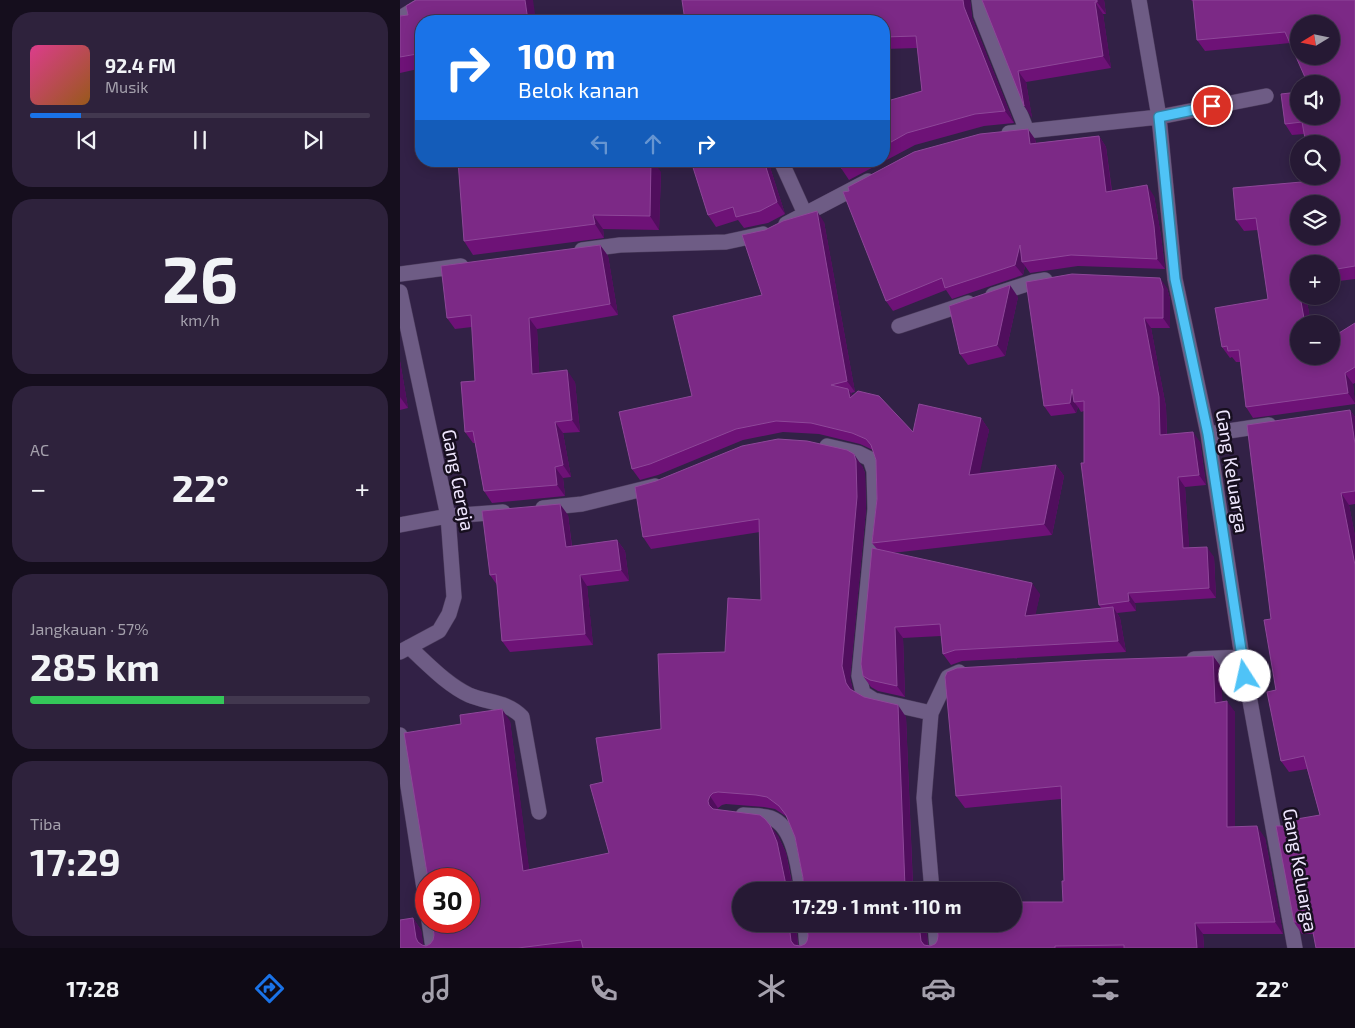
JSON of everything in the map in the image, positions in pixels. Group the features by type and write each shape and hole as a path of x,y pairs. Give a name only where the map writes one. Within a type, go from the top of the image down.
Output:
{"street":[{"path":"400,18 430,0"},
{"path":"979,0 981,15 1027,131"},
{"name":"Gang Keluarga","path":"1139,0 1159,117 1175,279 1208,434 1242,657 1295,948"},
{"path":"994,134 1159,117 1266,96"},
{"path":"784,167 805,214"},
{"path":"564,253 620,245 726,242 770,232 883,172"},
{"path":"400,274 478,264"},
{"path":"898,326 1033,282 1060,278"},
{"path":"1156,278 1175,279"},
{"name":"Gang Gereja","path":"400,292 448,516 454,597 449,614 439,631 404,650"},
{"path":"1208,434 1284,423"},
{"path":"817,443 858,453 870,459 874,471 875,509 859,676 863,694 874,700 931,713"},
{"path":"400,525 448,516 582,504 669,481"},
{"path":"404,650 449,683 470,695 515,710 522,718 539,812"},
{"path":"1176,659 1242,657"},
{"path":"931,882 924,798 931,713 948,677 963,670 973,670"},
{"path":"400,735 421,868"},
{"path":"726,812 771,818 780,824 793,845 800,882"},
{"path":"806,932 807,948"},
{"path":"936,932 938,948"},
{"path":"431,933 433,948"}],"building":[{"path":"416,0 525,0 527,15 415,15 415,54 400,57 400,16 408,15 406,6"},
{"path":"682,0 963,0 964,7 1005,111 975,114 907,133 890,143 890,100 922,91 916,36 890,37 890,15 684,15"},
{"path":"982,0 1097,0 1095,2 1103,56 1018,71 1024,106"},
{"path":"1193,0 1355,0 1355,266 1340,268 1340,255 1290,255 1290,305 1302,305 1303,315 1290,315 1290,365 1340,365 1340,332 1355,323 1355,367 1345,373 1348,393 1246,407 1239,350 1228,351 1227,346 1222,347 1215,308 1268,299 1256,218 1236,220 1233,188 1290,183 1290,185 1340,185 1340,135 1304,135 1303,125 1340,125 1340,75 1304,75 1300,65 1340,65 1340,15 1290,15 1290,43 1285,32 1197,40"},
{"path":"1290,93 1290,123 1285,124 1281,94"},
{"path":"1028,129 1030,144 1099,136 1106,192 1147,185 1157,259 1071,255 1022,262 1020,245 1015,265 945,288 942,278 886,301 843,192 849,191 848,187 886,167 890,167 890,165 914,152 980,134"},
{"path":"458,167 651,167 650,216 593,215 595,224 464,241"},
{"path":"693,167 766,167 777,202 760,211 736,217 733,207 708,215"},
{"path":"817,211 847,381 831,385 848,389 850,398 858,391 879,396 913,432 919,404 981,418 969,475 1056,465 1044,524 872,543 877,499 876,460 871,445 866,439 852,433 811,423 776,421 736,429 650,464 632,469 619,412 692,396 673,316 762,295 742,235 765,230 783,221"},
{"path":"600,245 610,304 529,318 532,374 567,370 572,420 555,422 563,465 555,467 557,485 484,491 473,431 465,432 461,382 475,381 471,315 447,318 441,266"},
{"path":"1072,274 1160,278 1163,289 1163,318 1144,318 1159,397 1160,435 1193,432 1199,475 1178,477 1183,548 1207,547 1209,588 1128,593 1129,601 1099,605 1081,463 1084,463 1084,401 1074,402 1072,389 1070,403 1044,406 1026,282"},
{"path":"1010,285 997,345 960,354 949,306"},
{"path":"1350,410 1355,444 1355,491 1341,493 1355,565 1355,948 1316,948 1311,922 1294,922 1276,826 1292,826 1291,820 1320,815 1304,756 1281,761 1267,692 1276,690 1264,620 1271,619 1247,425"},
{"path":"778,439 807,441 847,450 854,454 856,461 857,497 842,666 846,683 850,689 864,697 898,705 905,882 803,882 795,837 786,815 779,806 767,797 713,793 708,801 713,809 760,815 770,825 777,842 785,882 732,882 732,932 790,932 791,941 794,945 800,946 807,941 808,932 920,932 921,941 924,945 930,946 937,941 938,932 1022,932 1022,902 1063,902 1061,786 956,796 945,677 947,672 957,668 1094,660 1213,656 1215,703 1227,701 1227,827 1257,826 1275,922 1195,923 1197,948 1124,948 1124,945 1055,946 1055,948 583,948 581,940 518,948 400,948 400,920 413,918 416,938 418,942 426,946 433,940 434,933 480,933 480,868 426,868 404,733 461,724 460,715 502,709 523,871 609,853 590,785 603,782 596,738 661,729 658,654 725,652 728,598 761,600 759,519 643,537 635,487 656,481 742,446"},
{"path":"560,504 566,547 617,540 621,570 580,575 585,634 502,641 496,574 490,575 482,511"},
{"path":"872,548 1032,583 1025,616 1113,607 1118,641 955,650 943,654 940,624 895,627 897,686 870,680 863,676 861,664"}],"route":[{"path":"1212,106 1159,117 1175,279 1208,434 1245,676"}]}
